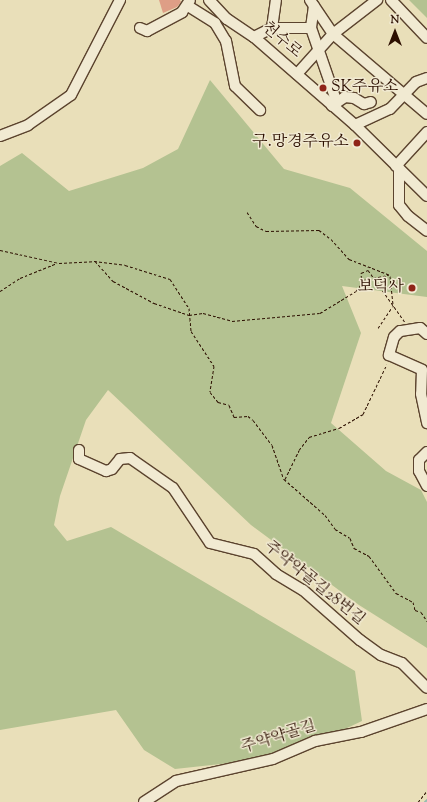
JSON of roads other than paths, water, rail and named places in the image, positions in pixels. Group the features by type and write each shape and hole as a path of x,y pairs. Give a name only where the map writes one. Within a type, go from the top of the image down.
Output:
{"street":[{"path":"0,136 28,125 70,95 120,0"},
{"name":"천수로","path":"209,0 227,19 254,37 335,104 398,167 425,191"},
{"path":"272,28 276,0"},
{"path":"297,74 333,34 377,0"},
{"path":"391,0 427,38"},
{"path":"140,28 147,31 189,3 215,23 226,41 235,86 260,110"},
{"path":"312,3 333,34 406,94 424,111"},
{"path":"312,3 311,28 319,48 335,104 351,96 364,104 371,102"},
{"path":"254,37 272,28 311,28"},
{"path":"355,124 390,109 416,82 427,78"},
{"path":"427,132 398,167 399,204 408,216 427,231"},
{"path":"427,334 420,328 411,328 400,331 394,337 389,355 422,370 420,394 427,423"},
{"name":"주약약골길28번길","path":"79,450 79,459 106,471 112,469 120,460 130,458 172,488 210,543 254,554 276,574 303,590 360,640 381,655 402,663 427,688"},
{"path":"427,452 419,460 419,471 427,486"},
{"name":"주약약골길","path":"144,802 176,781 273,759 314,741 361,732 427,709"}],"place":[{"name":"SK주유소","path":"323,88"},
{"name":"구.망경주유소","path":"357,143"},
{"name":"보덕사","path":"412,288"}]}
